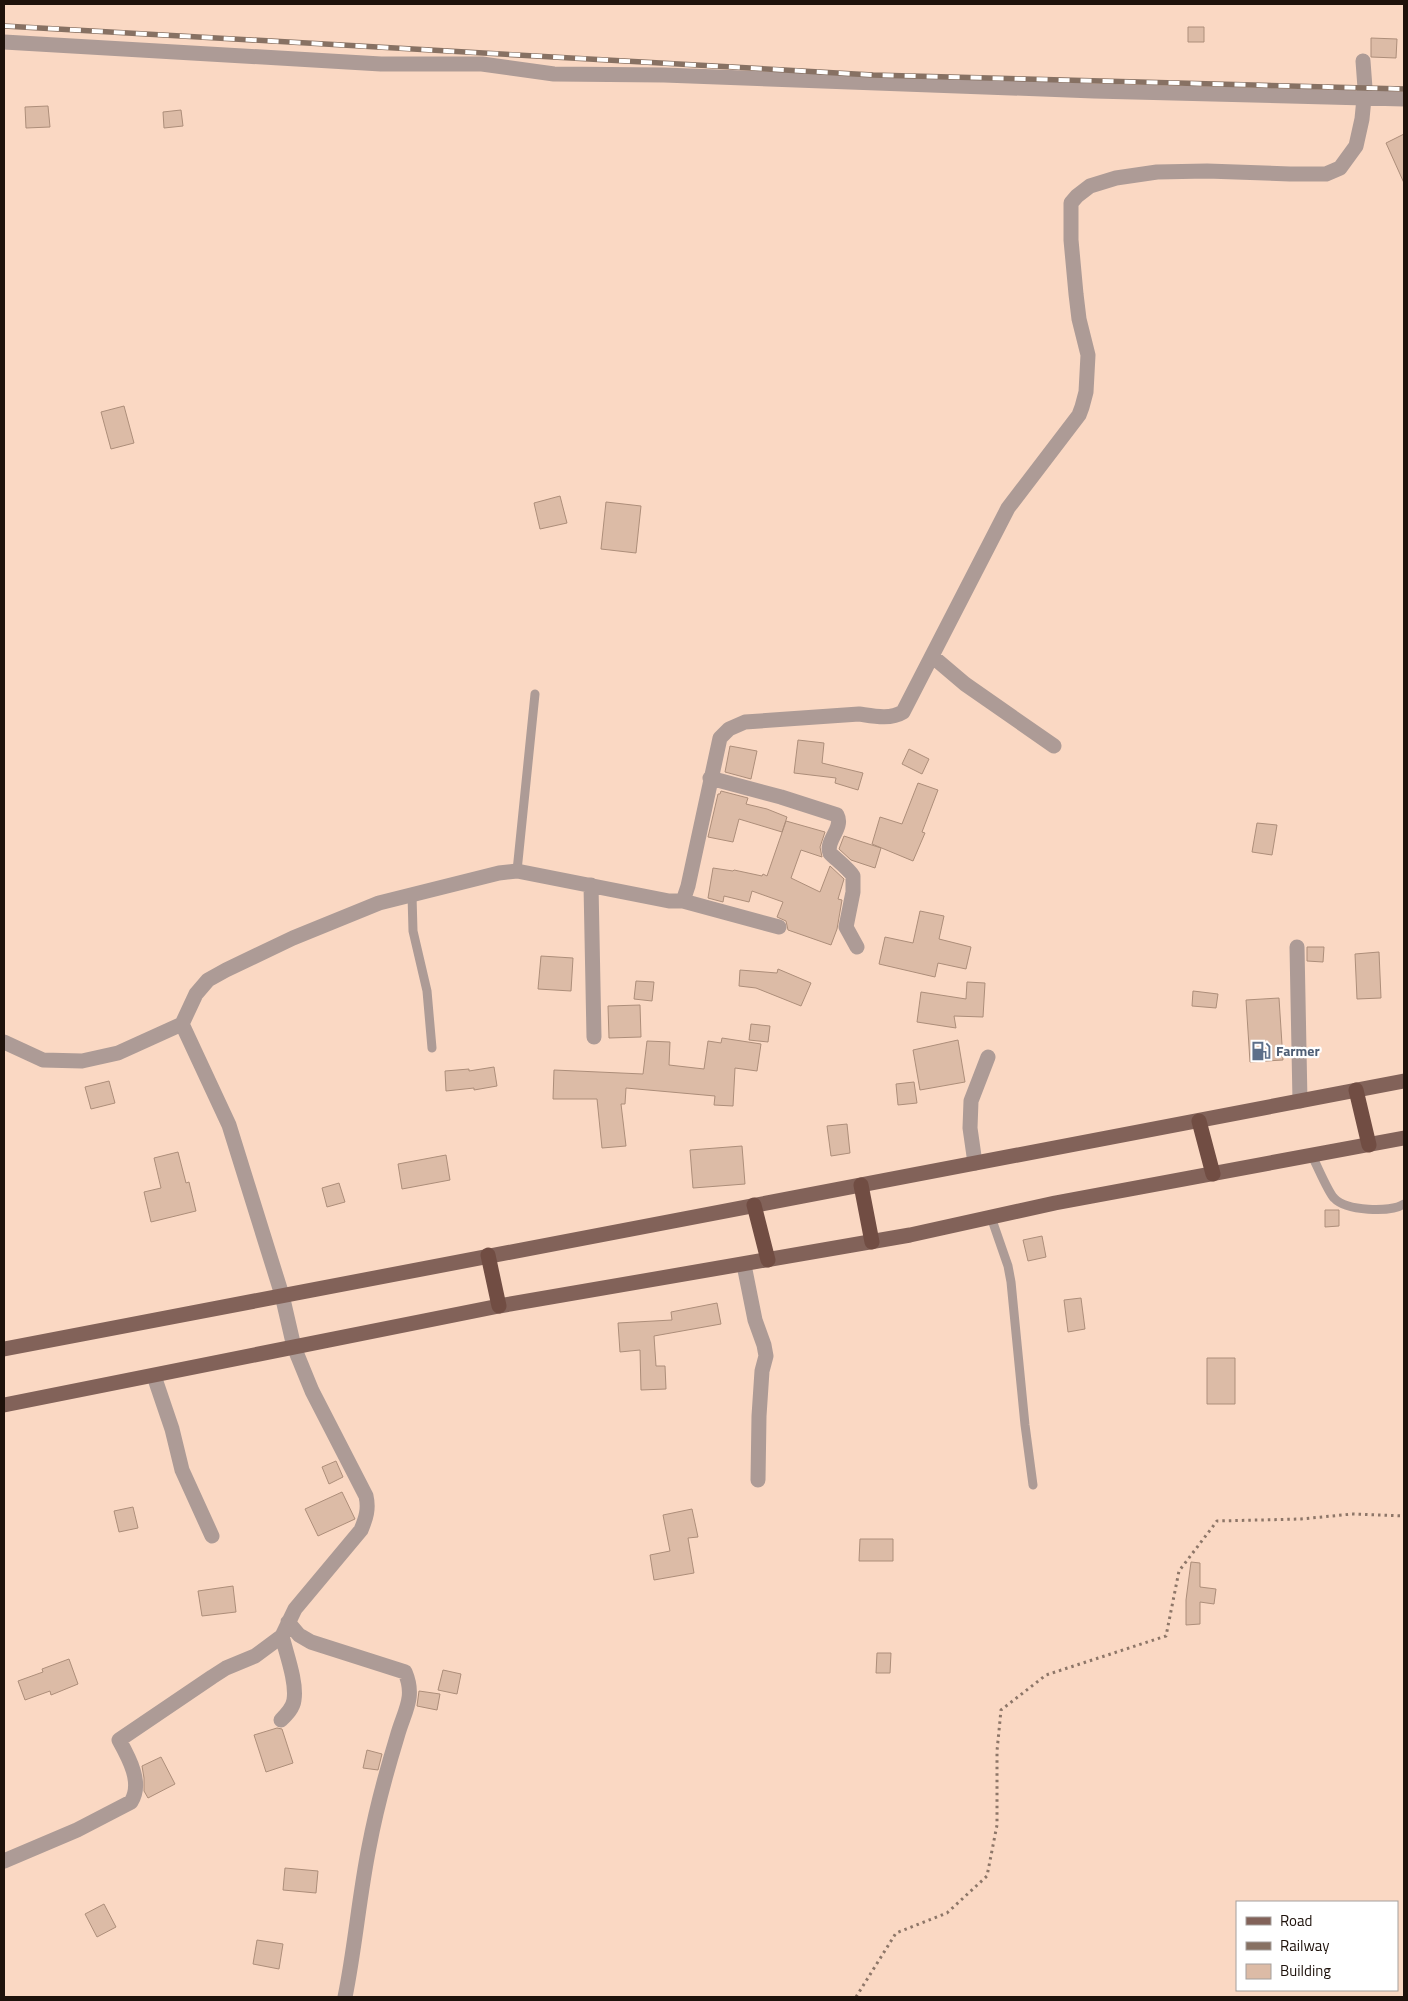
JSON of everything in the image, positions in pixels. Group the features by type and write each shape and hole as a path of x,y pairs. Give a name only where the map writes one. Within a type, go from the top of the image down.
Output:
{"highway":[{"path":"1356,1090 1369,1145"},
{"path":"1199,1121 1213,1174"},
{"path":"862,1185 872,1242"},
{"path":"754,1205 768,1260"},
{"path":"488,1255 499,1306"}],"main road":[{"path":"4,1349 1404,1081"},
{"path":"4,1405 499,1306 872,1242 1055,1203 1404,1140"}],"street":[{"path":"4,42 381,64 482,64 554,74 664,75 1404,100"},
{"path":"683,901 688,886 720,738 729,729 745,722 859,714 878,717 898,715 903,712 1008,508 1079,415 1086,392 1088,355 1079,319 1076,294 1071,240 1071,203 1090,186 1116,178 1157,172 1207,171 1326,174 1340,168 1356,146 1364,98 1364,61"},
{"path":"932,656 966,684 1054,746"},
{"path":"710,778 781,797 837,815 839,819 837,831 829,851 853,876 853,892 846,928 857,947"},
{"path":"4,1042 43,1060 82,1061 118,1053 182,1024 196,994 208,980 293,938 379,903 499,873 517,871 668,901 683,901 778,927"},
{"path":"591,886 594,1037"},
{"path":"1297,947 1300,1101"},
{"path":"4,1861 76,1830 131,1802 136,1793 136,1782 120,1740 226,1668 255,1656 282,1636 295,1609 361,1530 367,1516 368,1505 366,1496 312,1391 294,1347 282,1295 229,1125 182,1024"},
{"path":"976,1163 970,1128 971,1100 988,1057"},
{"path":"744,1265 755,1320 766,1356 762,1371 758,1416 758,1480"},
{"path":"154,1376 172,1428 182,1470 212,1536"},
{"path":"288,1622 300,1635 311,1642 405,1672 410,1685 410,1698 397,1736 369,1847 354,1953 344,1997"},
{"path":"281,1720 291,1709 294,1700 294,1690 282,1636"}],"lane":[{"path":"517,871 535,694"},
{"path":"412,895 413,931 427,991 432,1048"},
{"path":"1312,1156 1334,1198 1358,1209 1396,1209 1404,1204"},
{"path":"991,1217 1008,1266 1011,1282 1033,1485"}],"path":[{"path":"856,1997 896,1933 947,1913 987,1876 996,1825 996,1751 1001,1710 1046,1675 1166,1636 1179,1571 1217,1521 1300,1519 1352,1514 1404,1516"}],"building":[{"path":"1188,27 1204,27 1204,42 1188,42"},
{"path":"1371,38 1397,39 1396,58 1371,57"},
{"path":"48,106 50,127 26,128 25,107"},
{"path":"181,110 183,126 164,128 163,112"},
{"path":"1404,134 1404,183 1386,143"},
{"path":"124,406 134,443 111,449 101,412"},
{"path":"560,496 567,523 540,529 534,503"},
{"path":"606,502 641,506 636,553 601,549"},
{"path":"798,740 824,743 822,763 863,773 858,790 835,783 836,778 794,773"},
{"path":"730,746 757,751 751,779 725,772"},
{"path":"909,749 929,759 922,774 902,764"},
{"path":"918,783 938,790 922,832 925,833 913,861 872,844 880,817 902,824"},
{"path":"721,791 748,798 746,804 767,809 787,817 782,832 739,819 733,842 708,837 718,794"},
{"path":"786,821 825,832 820,847 822,857 801,850 791,878 820,892 830,866 844,879 838,899 842,900 837,929 831,945 788,930 786,921 777,917 783,902 752,891 749,902 724,896 723,902 708,898 713,868 767,876"},
{"path":"1257,823 1277,825 1272,855 1252,852"},
{"path":"844,836 881,848 875,868 851,860 839,849"},
{"path":"920,911 944,916 939,939 971,947 966,969 938,963 935,977 879,964 885,937 913,943"},
{"path":"1307,947 1324,947 1323,962 1307,961"},
{"path":"1379,952 1381,998 1357,999 1355,954"},
{"path":"541,956 573,958 571,991 538,989"},
{"path":"778,969 811,983 801,1006 756,988 739,986 740,970 777,973"},
{"path":"636,981 654,982 652,1001 634,999"},
{"path":"967,982 985,983 983,1017 954,1016 956,1028 917,1022 921,992 966,999"},
{"path":"1193,991 1218,994 1216,1008 1192,1006"},
{"path":"1279,998 1283,1060 1250,1062 1246,1000"},
{"path":"640,1005 641,1037 609,1038 608,1006"},
{"path":"751,1024 770,1026 768,1042 749,1040"},
{"path":"722,1038 761,1044 757,1071 735,1068 733,1106 714,1105 715,1096 626,1088 625,1104 621,1104 626,1146 602,1148 597,1099 553,1099 554,1070 643,1074 647,1041 670,1042 669,1065 704,1069 708,1041 721,1043"},
{"path":"958,1040 965,1082 920,1090 913,1050"},
{"path":"494,1067 497,1086 474,1090 474,1088 446,1091 445,1071 469,1069 469,1071"},
{"path":"109,1081 115,1103 91,1109 85,1087"},
{"path":"914,1082 917,1103 898,1105 896,1084"},
{"path":"847,1124 850,1153 831,1156 827,1126"},
{"path":"742,1146 745,1184 693,1188 690,1150"},
{"path":"178,1152 186,1183 189,1182 196,1211 151,1222 144,1192 161,1188 154,1158"},
{"path":"446,1155 450,1180 402,1189 398,1164"},
{"path":"339,1183 345,1202 327,1207 322,1188"},
{"path":"1325,1210 1339,1210 1339,1226 1325,1227"},
{"path":"1042,1236 1046,1257 1028,1261 1023,1240"},
{"path":"1081,1298 1085,1329 1068,1332 1064,1300"},
{"path":"717,1303 721,1324 654,1336 656,1366 665,1366 666,1389 641,1390 640,1350 620,1352 618,1323 672,1320 671,1312"},
{"path":"1207,1358 1235,1358 1235,1404 1207,1404"},
{"path":"336,1461 343,1477 329,1484 322,1467"},
{"path":"342,1492 355,1519 318,1536 305,1509"},
{"path":"133,1507 138,1528 119,1532 114,1511"},
{"path":"692,1509 698,1537 688,1538 694,1573 654,1580 650,1555 670,1551 663,1515"},
{"path":"860,1539 893,1539 893,1561 859,1561"},
{"path":"1191,1562 1200,1563 1200,1587 1216,1589 1214,1604 1200,1602 1200,1624 1186,1625 1186,1600"},
{"path":"233,1586 236,1612 202,1616 198,1591"},
{"path":"877,1653 891,1653 890,1673 876,1673"},
{"path":"69,1659 78,1684 51,1695 50,1691 25,1700 18,1681 43,1672 42,1669"},
{"path":"443,1670 461,1674 457,1694 438,1690"},
{"path":"419,1691 440,1694 437,1710 417,1706"},
{"path":"277,1728 282,1729 293,1763 266,1772 254,1735"},
{"path":"367,1750 382,1754 378,1770 363,1768"},
{"path":"161,1757 175,1784 148,1798 144,1791 142,1766"},
{"path":"285,1868 318,1871 316,1893 283,1890"},
{"path":"104,1904 116,1927 97,1937 85,1914"},
{"path":"257,1940 283,1944 279,1969 253,1964"}],"railway":[{"path":"4,26 873,75 1404,89"}],"place":[{"name":"Farmer","path":"1261,1051"}]}
